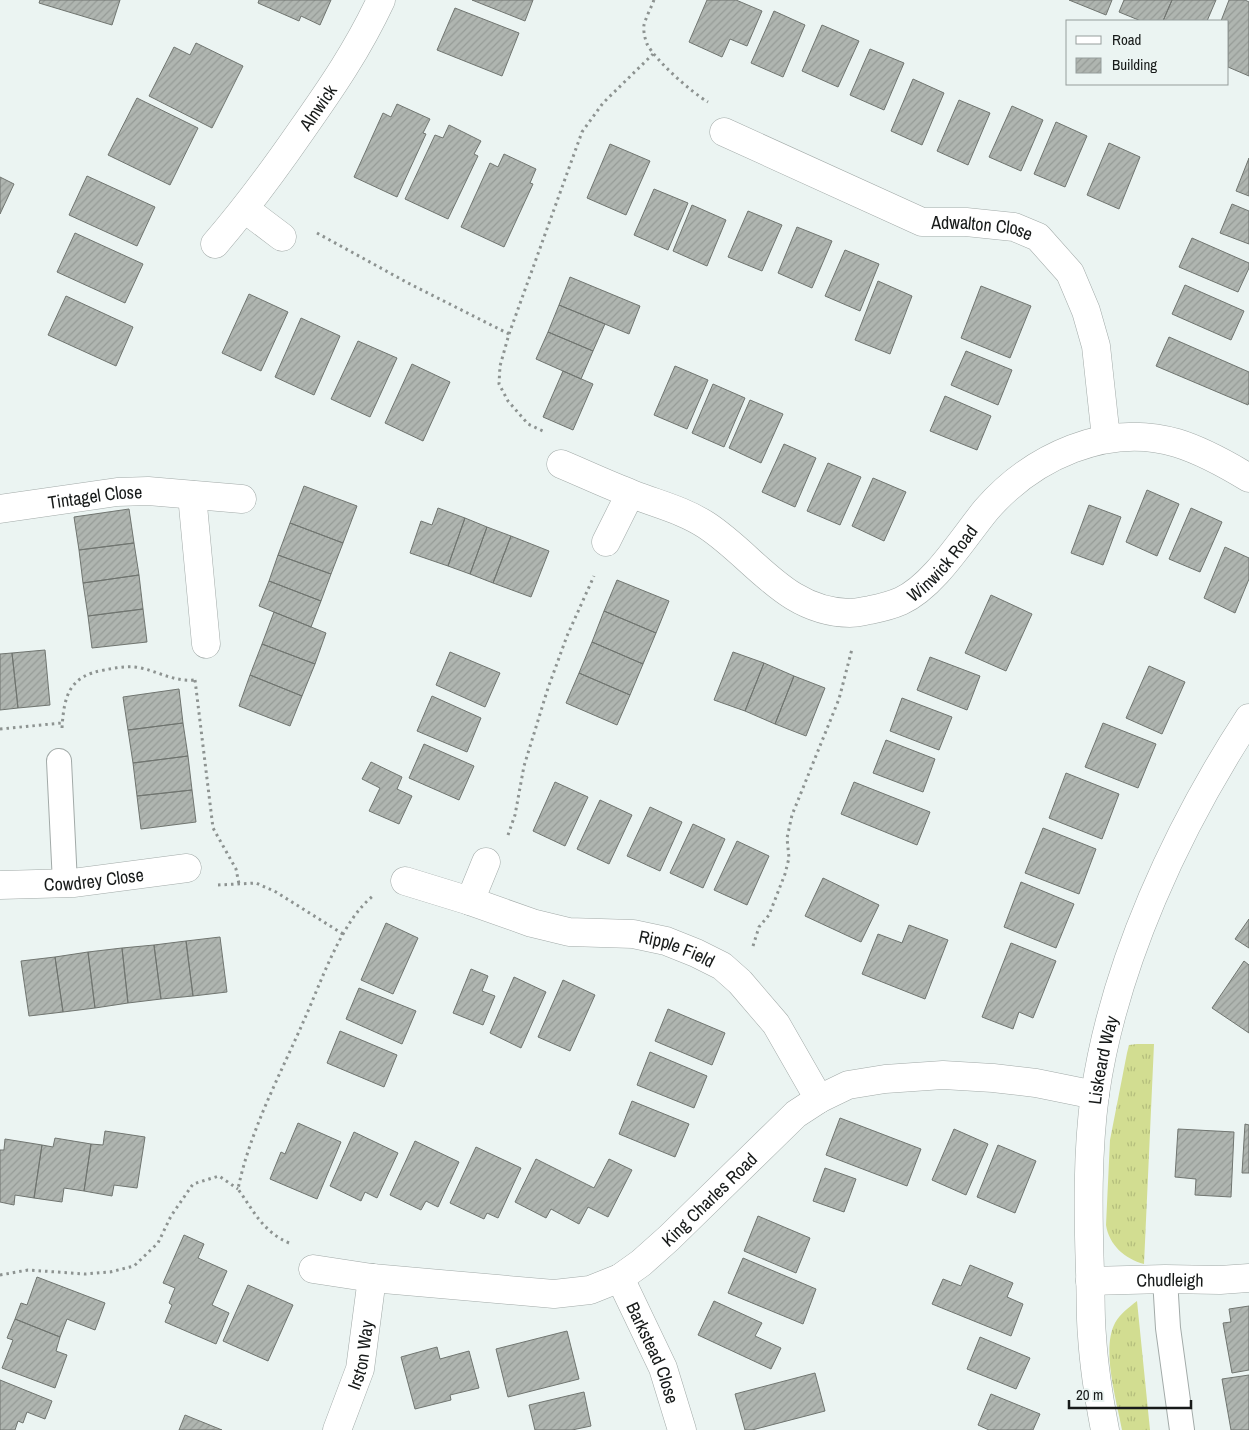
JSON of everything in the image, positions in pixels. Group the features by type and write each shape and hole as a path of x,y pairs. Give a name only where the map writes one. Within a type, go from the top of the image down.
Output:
{"street":[{"name":"Alnwick","path":"215,244 245,209 340,76 364,36 381,0"},
{"name":"Adwalton Close","path":"724,132 922,222 966,222 1014,227 1038,237 1070,273 1086,311 1096,346 1106,438"},
{"path":"245,209 282,237"},
{"name":"Winwick Road","path":"561,464 630,494 681,512 706,525 783,590 805,604 830,612 858,612 878,608 901,601 917,591 935,574 987,509 1007,489 1028,473 1073,448 1106,438 1129,436 1174,442 1205,453 1249,478"},
{"name":"Tintagel Close","path":"0,509 117,492 148,491 242,499"},
{"path":"606,542 630,494"},
{"path":"192,495 206,644"},
{"name":"Liskeard Way","path":"1105,1430 1096,1384 1092,1334 1087,1197 1095,1095 1104,1048 1115,1005 1136,940 1151,904 1191,817 1249,718"},
{"path":"470,900 486,862"},
{"name":"Cowdrey Close","path":"0,885 65,883 187,868"},
{"name":"Ripple Field","path":"404,881 470,900 532,923 569,932 633,934 666,942 696,953 722,966 740,982 776,1024 819,1099"},
{"name":"King Charles Road","path":"313,1268 372,1278 554,1294 590,1290 620,1278 669,1238 796,1114 819,1099 848,1085 885,1078 943,1075 1036,1083 1095,1095"},
{"name":"Irston Way","path":"337,1430 360,1369 372,1278"},
{"name":"Barkstead Close","path":"620,1278 663,1368 682,1430"},
{"name":"Chudleigh","path":"1090,1281 1249,1278"}],"lane":[{"path":"59,761 65,883"},
{"path":"1165,1279 1168,1328 1182,1430"}],"path":[{"path":"654,0 644,26 646,42 653,54 700,97 715,106 724,132"},
{"path":"561,464 558,438 528,424 508,401 499,384 500,366 509,334 582,132 603,103 653,54"},
{"path":"282,237 313,231 408,283 509,334"},
{"path":"486,862 497,851 509,834 515,814 524,766 548,688 566,636 596,571 606,542"},
{"path":"740,982 759,927 769,916 785,874 789,858 787,838 792,815 839,699 850,661 858,612"},
{"path":"206,644 201,663 195,674 195,680 212,828 236,869 239,884"},
{"path":"59,761 65,703 71,687 80,677 94,672 134,667 179,680 195,680"},
{"path":"0,729 62,722"},
{"path":"187,868 205,886 256,883 276,892 343,934"},
{"path":"238,1189 242,1165 270,1096 343,934 359,909 367,901 388,887 404,881"},
{"path":"0,1275 28,1270 85,1274 110,1272 134,1266 158,1243 171,1216 193,1184 219,1176 238,1189 267,1230 279,1239 304,1249 313,1268"}],"green space":[{"path":"1154,1044 1144,1264 1130,1259 1114,1245 1106,1225 1110,1140 1129,1045"},
{"path":"1137,1301 1150,1430 1122,1430 1111,1376 1109,1347 1115,1323"}],"building":[{"path":"40,0 120,0 112,25 39,3"},
{"path":"259,0 331,0 320,25 301,16 299,21 258,3"},
{"path":"472,0 533,0 525,21"},
{"path":"707,0 736,0 762,11 747,46 730,39 722,57 689,42"},
{"path":"1069,0 1112,0 1106,15"},
{"path":"1124,0 1172,0 1163,20 1139,20 1119,12"},
{"path":"1172,0 1216,0 1207,20 1163,20"},
{"path":"1229,0 1245,0 1249,2 1249,76 1229,67 1229,20 1221,20"},
{"path":"455,8 519,33 502,76 437,50"},
{"path":"774,11 805,25 783,77 751,63"},
{"path":"822,25 859,41 838,87 802,71"},
{"path":"196,43 243,66 212,128 149,96 174,47 190,55"},
{"path":"870,49 904,63 884,110 850,95"},
{"path":"913,79 944,93 922,145 891,131"},
{"path":"137,98 198,128 170,185 108,155"},
{"path":"959,100 990,113 968,165 937,151"},
{"path":"397,104 430,119 423,133 426,134 397,197 354,177 383,113 391,117"},
{"path":"1012,106 1043,120 1021,171 989,157"},
{"path":"1056,122 1087,136 1065,187 1034,174"},
{"path":"449,125 481,141 474,154 478,156 448,219 405,199 435,135 443,138"},
{"path":"1109,143 1140,157 1119,209 1087,195"},
{"path":"610,144 650,161 626,215 587,198"},
{"path":"504,154 536,169 530,183 533,184 504,247 461,227 490,163 498,167"},
{"path":"1249,158 1249,196 1236,191"},
{"path":"87,176 155,207 137,246 69,215"},
{"path":"0,177 14,184 0,214"},
{"path":"654,189 688,203 668,250 634,235"},
{"path":"1232,204 1249,211 1249,244 1220,233"},
{"path":"692,205 726,220 707,266 673,251"},
{"path":"748,211 782,225 762,271 728,257"},
{"path":"797,227 832,241 812,288 778,273"},
{"path":"75,233 143,264 125,303 57,272"},
{"path":"1192,238 1249,263 1249,268 1238,292 1179,267"},
{"path":"845,250 879,264 860,311 825,296"},
{"path":"570,277 640,306 629,334 559,305"},
{"path":"878,281 912,296 890,354 855,340"},
{"path":"1185,285 1244,311 1231,340 1172,314"},
{"path":"981,286 1031,306 1010,358 961,338"},
{"path":"249,294 288,312 261,371 222,353"},
{"path":"66,296 133,327 116,366 48,335"},
{"path":"559,305 605,324 593,351 548,332"},
{"path":"301,318 340,336 314,395 275,377"},
{"path":"548,332 593,351 581,379 536,359"},
{"path":"1169,337 1249,372 1248,405 1156,366"},
{"path":"358,341 397,358 370,417 331,399"},
{"path":"966,351 1012,370 998,405 951,385"},
{"path":"412,364 450,382 423,441 385,423"},
{"path":"675,366 708,380 687,429 654,415"},
{"path":"563,371 593,384 573,430 543,417"},
{"path":"713,384 745,398 724,447 692,433"},
{"path":"945,396 991,416 977,450 930,431"},
{"path":"750,400 783,414 761,463 729,448"},
{"path":"784,444 816,458 795,507 762,492"},
{"path":"828,463 861,477 840,525 807,511"},
{"path":"873,478 906,492 884,541 852,526"},
{"path":"304,486 357,506 343,543 290,523"},
{"path":"1147,490 1179,504 1157,556 1126,542"},
{"path":"1089,505 1121,517 1103,565 1071,553"},
{"path":"438,508 465,518 448,566 410,553 421,521 432,525"},
{"path":"1191,508 1222,522 1200,572 1169,559"},
{"path":"129,509 134,543 79,550 74,517"},
{"path":"465,518 487,527 470,574 448,566"},
{"path":"290,523 343,543 331,574 278,555"},
{"path":"487,527 511,536 493,583 470,574"},
{"path":"511,536 549,551 531,597 493,583"},
{"path":"134,543 139,575 83,583 79,550"},
{"path":"1225,547 1249,558 1249,579 1235,613 1204,598"},
{"path":"278,555 331,574 321,601 269,581"},
{"path":"139,575 143,609 88,616 83,583"},
{"path":"617,580 669,601 656,633 604,611"},
{"path":"269,581 321,601 311,627 259,606"},
{"path":"991,595 1032,614 1006,671 965,653"},
{"path":"143,609 147,642 92,648 88,616"},
{"path":"604,611 656,633 643,664 592,642"},
{"path":"274,612 326,633 315,664 262,644"},
{"path":"592,642 643,664 630,695 579,673"},
{"path":"262,644 315,664 302,696 250,675"},
{"path":"45,650 50,705 18,708 12,653"},
{"path":"450,652 500,673 485,707 436,685"},
{"path":"733,652 764,663 745,711 714,700"},
{"path":"12,653 18,708 0,710 0,654"},
{"path":"930,657 980,676 967,710 917,690"},
{"path":"764,663 794,676 775,724 745,711"},
{"path":"1149,666 1185,682 1162,734 1126,718"},
{"path":"579,673 630,695 617,725 566,703"},
{"path":"250,675 302,696 290,726 239,706"},
{"path":"794,676 825,688 806,736 775,724"},
{"path":"179,689 183,723 128,730 123,697"},
{"path":"432,696 481,718 467,752 417,731"},
{"path":"902,698 952,717 939,750 890,731"},
{"path":"183,723 188,756 133,763 128,730"},
{"path":"1103,723 1156,744 1138,788 1085,767"},
{"path":"886,740 935,759 923,792 873,773"},
{"path":"424,744 474,766 459,800 409,778"},
{"path":"188,756 192,790 137,796 133,763"},
{"path":"371,762 402,777 397,789 412,796 399,824 369,811 380,788 362,779"},
{"path":"1066,773 1119,794 1102,839 1049,818"},
{"path":"555,782 588,797 565,846 533,831"},
{"path":"854,782 930,812 917,845 841,814"},
{"path":"192,790 196,822 141,829 137,796"},
{"path":"600,800 632,815 609,864 577,849"},
{"path":"650,807 682,822 660,871 627,856"},
{"path":"693,824 725,839 703,888 670,873"},
{"path":"1043,828 1096,849 1079,894 1025,873"},
{"path":"737,841 769,856 747,905 714,890"},
{"path":"823,878 879,905 861,942 805,916"},
{"path":"1021,882 1074,904 1056,948 1004,927"},
{"path":"1249,919 1249,948 1235,939"},
{"path":"386,923 418,938 393,994 361,980"},
{"path":"909,925 948,940 925,999 862,974 878,934 902,943"},
{"path":"220,937 227,992 193,996 186,941"},
{"path":"186,941 193,996 161,999 154,945"},
{"path":"1011,943 1056,961 1033,1018 1019,1012 1013,1029 982,1017"},
{"path":"154,945 161,999 128,1003 122,948"},
{"path":"122,948 128,1003 95,1008 88,952"},
{"path":"88,952 95,1008 63,1012 55,957"},
{"path":"55,957 63,1012 29,1016 21,961"},
{"path":"1244,961 1249,965 1249,1033 1212,1008"},
{"path":"471,969 488,976 482,991 495,996 483,1025 453,1013"},
{"path":"514,977 546,992 521,1048 490,1033"},
{"path":"563,980 595,995 570,1051 538,1037"},
{"path":"359,988 416,1011 402,1044 346,1019"},
{"path":"668,1009 725,1033 712,1065 655,1041"},
{"path":"340,1031 397,1055 384,1087 327,1063"},
{"path":"650,1052 707,1076 694,1108 637,1085"},
{"path":"632,1101 689,1124 675,1157 619,1134"},
{"path":"840,1118 921,1149 907,1186 826,1155"},
{"path":"298,1123 341,1142 317,1199 270,1179 281,1152 285,1154"},
{"path":"1245,1124 1249,1125 1249,1173 1242,1173"},
{"path":"954,1129 988,1144 966,1195 932,1180"},
{"path":"1178,1129 1234,1132 1231,1197 1195,1195 1196,1179 1175,1177"},
{"path":"105,1131 145,1137 137,1188 114,1185 112,1196 84,1191 91,1144 103,1145"},
{"path":"354,1132 398,1153 377,1198 365,1192 361,1201 330,1186"},
{"path":"55,1138 91,1144 84,1191 64,1188 62,1202 34,1198 42,1145 53,1147"},
{"path":"5,1139 42,1145 34,1198 15,1195 14,1205 0,1202 0,1150 4,1150"},
{"path":"415,1141 459,1162 438,1207 426,1201 421,1210 390,1195"},
{"path":"998,1145 1036,1161 1015,1213 977,1197"},
{"path":"476,1147 521,1168 498,1218 487,1213 484,1219 450,1203"},
{"path":"536,1159 594,1188 609,1159 632,1170 608,1217 588,1207 579,1224 551,1209 546,1218 515,1202"},
{"path":"825,1168 856,1179 844,1212 813,1201"},
{"path":"758,1216 810,1238 796,1273 744,1251"},
{"path":"184,1235 204,1244 198,1258 227,1271 212,1305 229,1313 216,1344 165,1322 172,1305 169,1303 175,1288 163,1283"},
{"path":"743,1258 816,1289 803,1324 728,1293"},
{"path":"970,1265 1013,1283 1007,1297 1023,1304 1011,1336 932,1304 943,1279 961,1286"},
{"path":"37,1277 105,1303 95,1330 67,1319 60,1337 15,1319 21,1303 27,1305"},
{"path":"248,1285 293,1305 268,1361 223,1341"},
{"path":"714,1301 762,1323 755,1336 781,1348 771,1369 698,1335"},
{"path":"1249,1306 1249,1370 1232,1373 1223,1323 1231,1322 1229,1309"},
{"path":"15,1319 60,1337 56,1351 67,1355 55,1388 2,1368 13,1340 7,1338"},
{"path":"567,1331 579,1379 508,1397 496,1349"},
{"path":"980,1337 1030,1358 1016,1389 967,1369"},
{"path":"437,1347 440,1359 469,1351 479,1388 450,1395 451,1400 415,1409 401,1357"},
{"path":"815,1373 825,1411 752,1430 745,1430 735,1394"},
{"path":"1249,1375 1249,1430 1231,1430 1222,1379"},
{"path":"0,1380 52,1401 45,1419 27,1412 23,1423 18,1421 15,1430 0,1430"},
{"path":"584,1392 591,1426 572,1430 535,1430 529,1405"},
{"path":"991,1394 1040,1414 1033,1430 989,1430 978,1425"},
{"path":"185,1415 222,1430 179,1430"}]}
